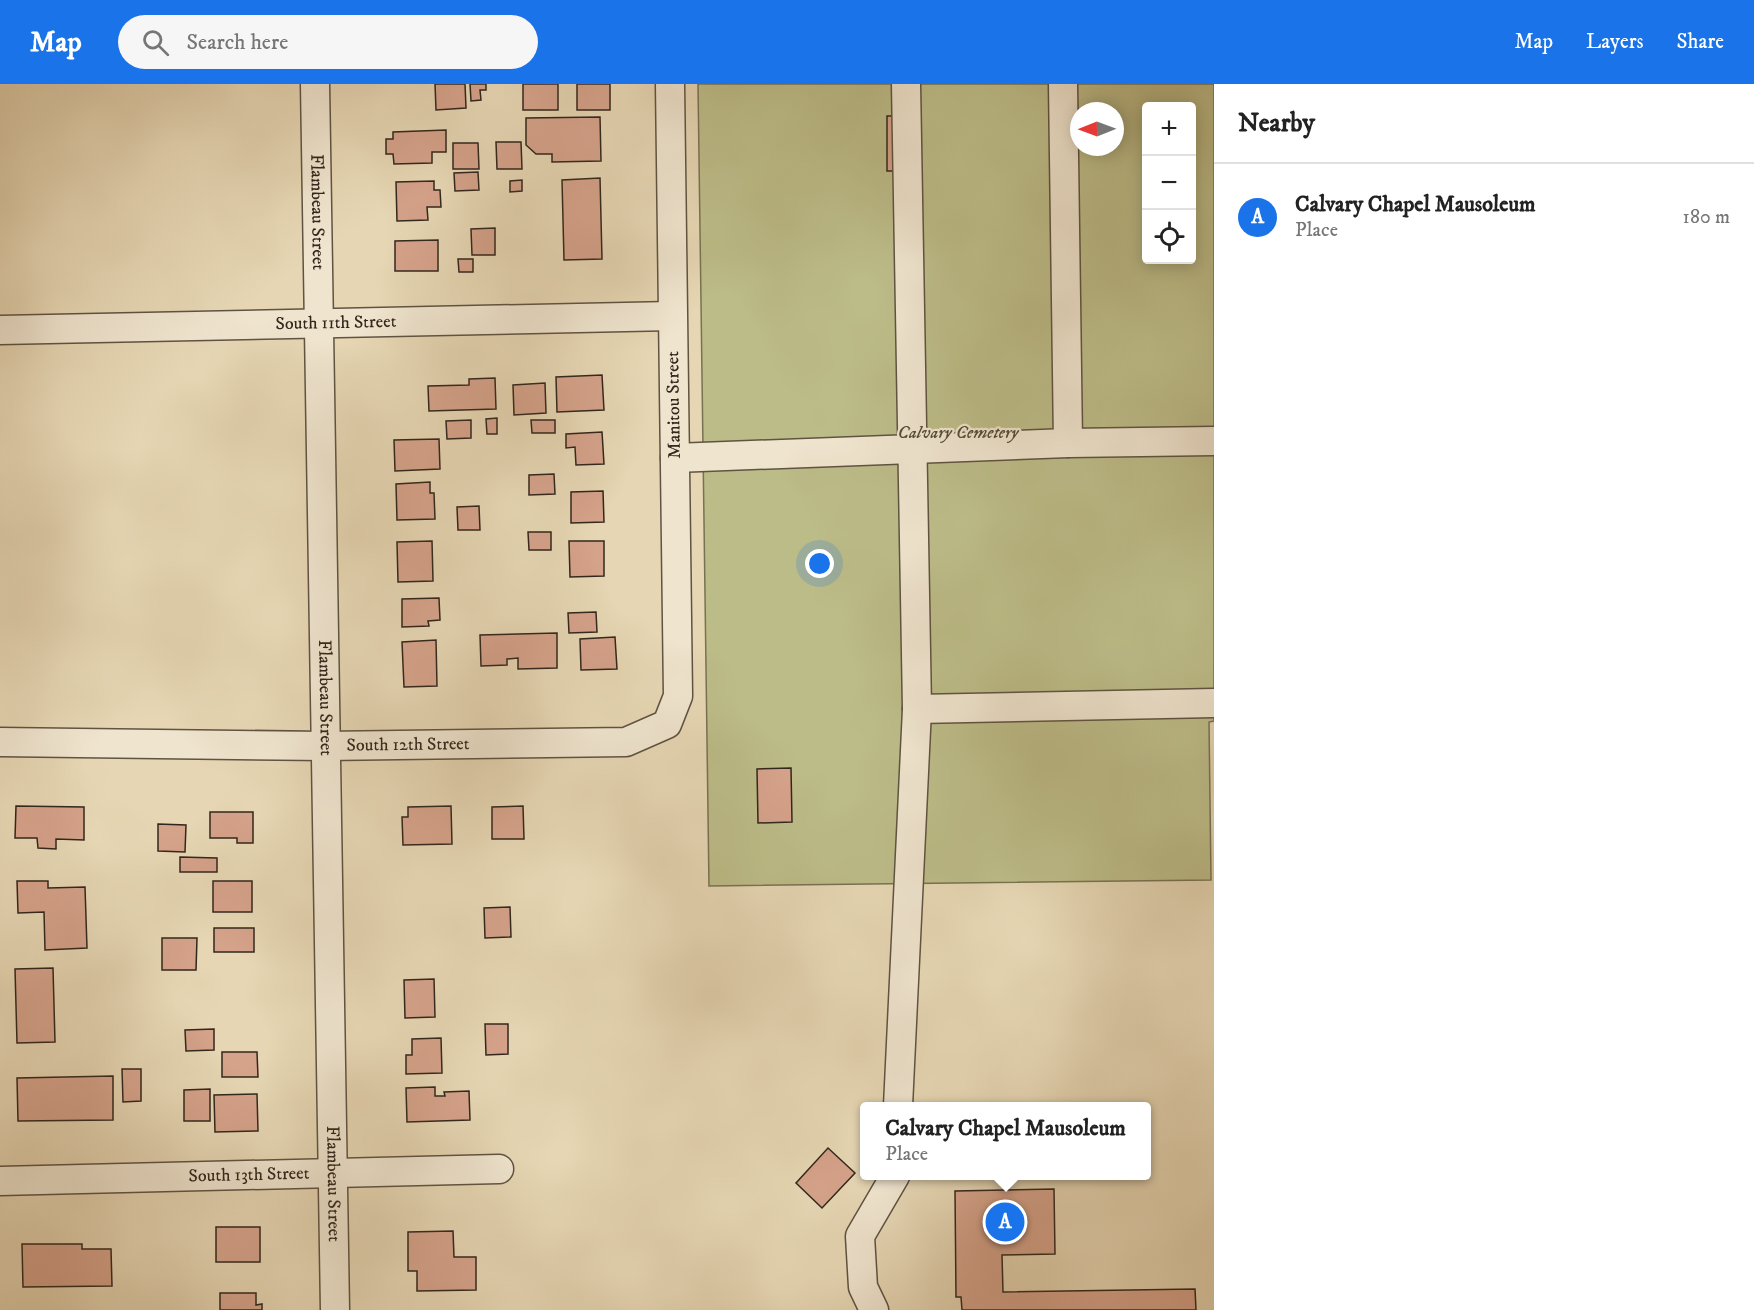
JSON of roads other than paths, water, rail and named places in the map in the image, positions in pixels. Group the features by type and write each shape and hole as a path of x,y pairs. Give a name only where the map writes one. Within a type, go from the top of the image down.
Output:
{"street":[{"name":"Flambeau Street","path":"315,84 335,1310"},
{"name":"Manitou Street","path":"667,724 678,696 670,84"},
{"path":"898,1102 917,709 906,84"},
{"path":"1063,84 1068,443"},
{"name":"South 11th Street","path":"0,330 672,316"},
{"path":"675,458 1068,443 1214,441"},
{"path":"917,709 1214,703"},
{"name":"South 12th Street","path":"0,742 325,746 626,742 667,724"},
{"name":"South 13th Street","path":"0,1181 499,1169"},
{"path":"874,1310 863,1287 860,1236 893,1180"}],"place":[{"name":"Calvary Chapel Mausoleum","path":"1005,1222"}],"park label":[{"name":"Calvary Cemetery","path":"958,433"}]}
